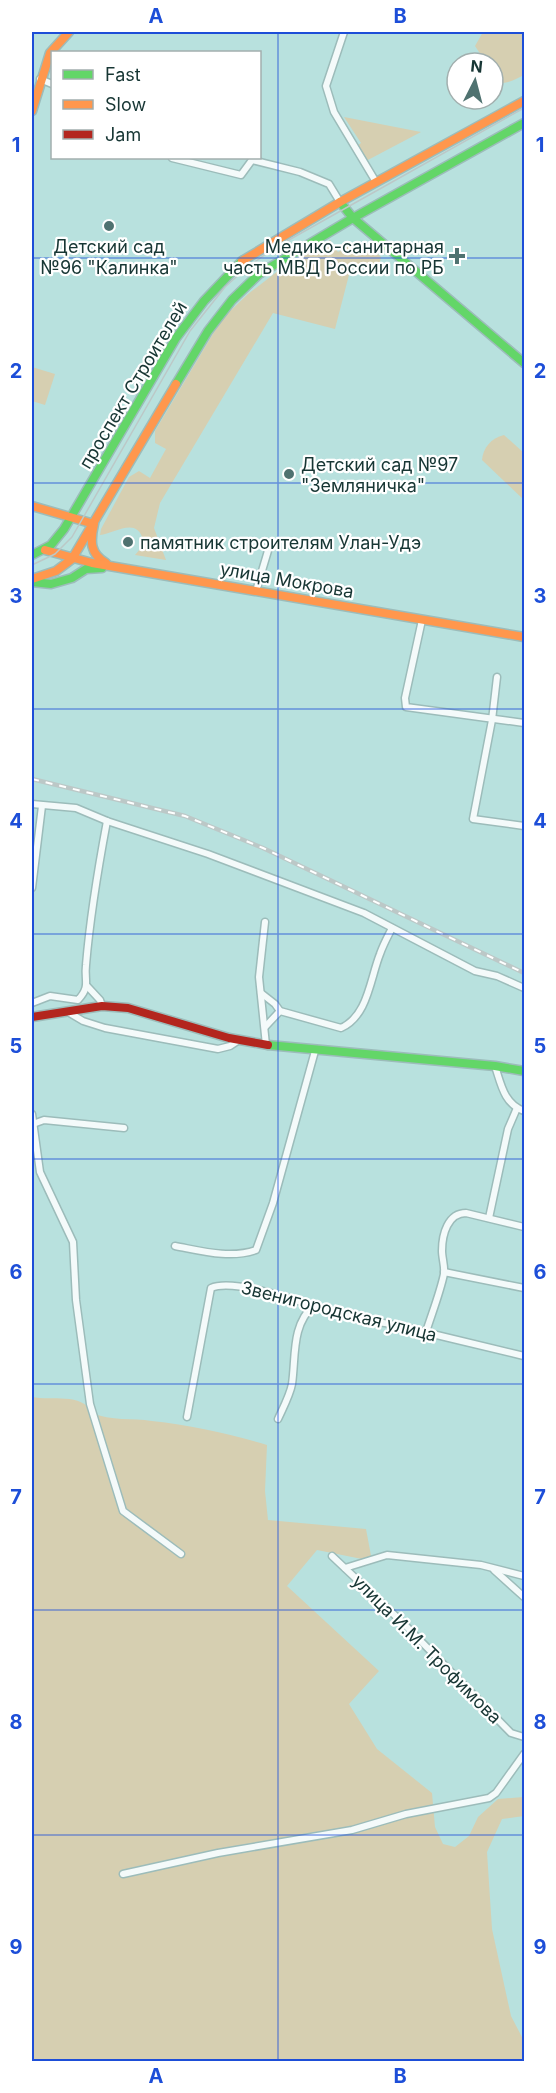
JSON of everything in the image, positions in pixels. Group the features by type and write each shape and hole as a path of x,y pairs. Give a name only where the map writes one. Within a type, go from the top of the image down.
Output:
{"main road":[{"path":"52,51 69,32"},
{"path":"32,111 40,79 51,52"},
{"name":"проспект Строителей","path":"32,555 53,545 72,518 176,338 204,301 243,260 339,202 525,101"},
{"name":"проспект Строителей","path":"72,559 208,331 226,307 259,274 353,218 525,123"},
{"path":"339,202 353,218 525,363"},
{"path":"32,506 94,524 90,537 90,548 98,560 114,567"},
{"name":"улица Мокрова","path":"45,550 72,559 114,567 525,636"},
{"path":"32,581 56,571 72,559"},
{"path":"32,581 51,584 72,578 86,569 114,567"},
{"path":"32,1017 102,1006 128,1008 239,1040 266,1045 495,1066 525,1071"}],"street":[{"path":"344,32 326,86 334,112 376,182"},
{"path":"40,79 51,84"},
{"path":"176,159 241,175 252,160 300,172 329,184 339,202"},
{"path":"256,591 270,544"},
{"path":"422,620 404,705 409,709 525,723"},
{"path":"497,677 492,720 473,819 525,826"},
{"path":"32,804 76,808 208,854 364,913 475,970 497,976 525,988"},
{"path":"32,888 42,806"},
{"path":"102,1006 100,999 87,986 85,969 94,891 108,821"},
{"path":"265,922 259,977 266,1045"},
{"path":"261,993 280,1011 341,1028 350,1024 366,998 380,954 392,928"},
{"path":"32,1003 50,996 78,1000 87,986"},
{"path":"67,1011 83,1021 105,1028 218,1049 230,1046 239,1040"},
{"path":"265,1027 280,1011"},
{"path":"176,1246 224,1254 239,1254 256,1250 273,1203 315,1051"},
{"path":"495,1066 503,1094 517,1108 525,1111"},
{"path":"489,1218 508,1129 517,1108"},
{"path":"32,1114 40,1172 73,1242 76,1300 90,1404 123,1511 181,1554"},
{"path":"33,1124 44,1120 124,1128"},
{"path":"426,1332 444,1272 442,1249 445,1230 451,1217 458,1213 466,1213 525,1227"},
{"path":"444,1272 525,1288"},
{"name":"Звенигородская улица","path":"187,1416 212,1288 228,1285 314,1305 354,1318 426,1332 525,1356"},
{"path":"278,1419 292,1386 297,1337 304,1313 314,1305"},
{"path":"345,1568 387,1555 481,1565 525,1576"},
{"name":"улица И.М. Трофимова","path":"332,1556 404,1624 511,1732 525,1737"},
{"path":"491,1568 525,1597"},
{"path":"123,1874 218,1853 352,1830 406,1814 489,1798 496,1793 525,1754"}],"shaded area":[{"path":"483,32 524,32 524,75 505,83 505,51 478,51 475,46"},
{"path":"344,117 421,132 366,161 357,146 361,143"},
{"path":"330,240 338,252 355,242 367,244 381,257 379,267 357,264 350,271 335,329 273,313 160,503 154,528 166,560 135,555 141,548 143,540 136,529 124,528 100,535 129,477 139,471 150,478 166,449 155,443 155,431 227,314 248,294 287,264"},
{"path":"32,367 55,374 45,405 32,401"},
{"path":"504,435 524,453 524,500 482,460 488,444"},
{"path":"32,1397 74,1400 81,1402 92,1413 99,1416 181,1425 267,1445 265,1491 268,1520 366,1529 372,1561 317,1550 287,1586 379,1671 349,1704 377,1749 432,1793 435,1827 443,1844 455,1847 469,1836 478,1817 498,1799 524,1797 524,1816 502,1819 487,1852 492,1929 511,2016 524,2041 524,2061 32,2061"}],"tram line":[{"path":"32,565 55,554 72,537 190,331 225,287 271,250 524,108"}],"railway":[{"path":"32,779 185,816 263,848 524,973"}],"traffic: fast":[{"path":"176,384 208,331 232,300 259,274 353,218 524,123"},
{"path":"340,202 353,218 524,363"},
{"path":"32,555 51,545 64,529 176,338 204,301 242,261"},
{"path":"32,582 51,584 72,578 86,569 102,568"},
{"path":"268,1045 495,1066 524,1071"}],"traffic: slow":[{"path":"52,51 69,32"},
{"path":"32,111 51,52"},
{"path":"242,261 340,202 524,101"},
{"path":"32,579 56,571 72,559 176,384"},
{"path":"32,506 94,524 92,546 97,556 106,563"},
{"path":"45,550 92,563 524,637"}],"traffic: jam":[{"path":"32,1017 102,1006 128,1008 229,1038 268,1045"}],"place":[{"name":"Детский сад №96 \"Калинка\"","path":"109,226"},
{"name":"Медико-санитарная часть МВД России по РБ","path":"457,256"},
{"name":"Детский сад №97 \"Земляничка\"","path":"289,474"},
{"name":"памятник строителям Улан-Удэ","path":"128,542"}]}
